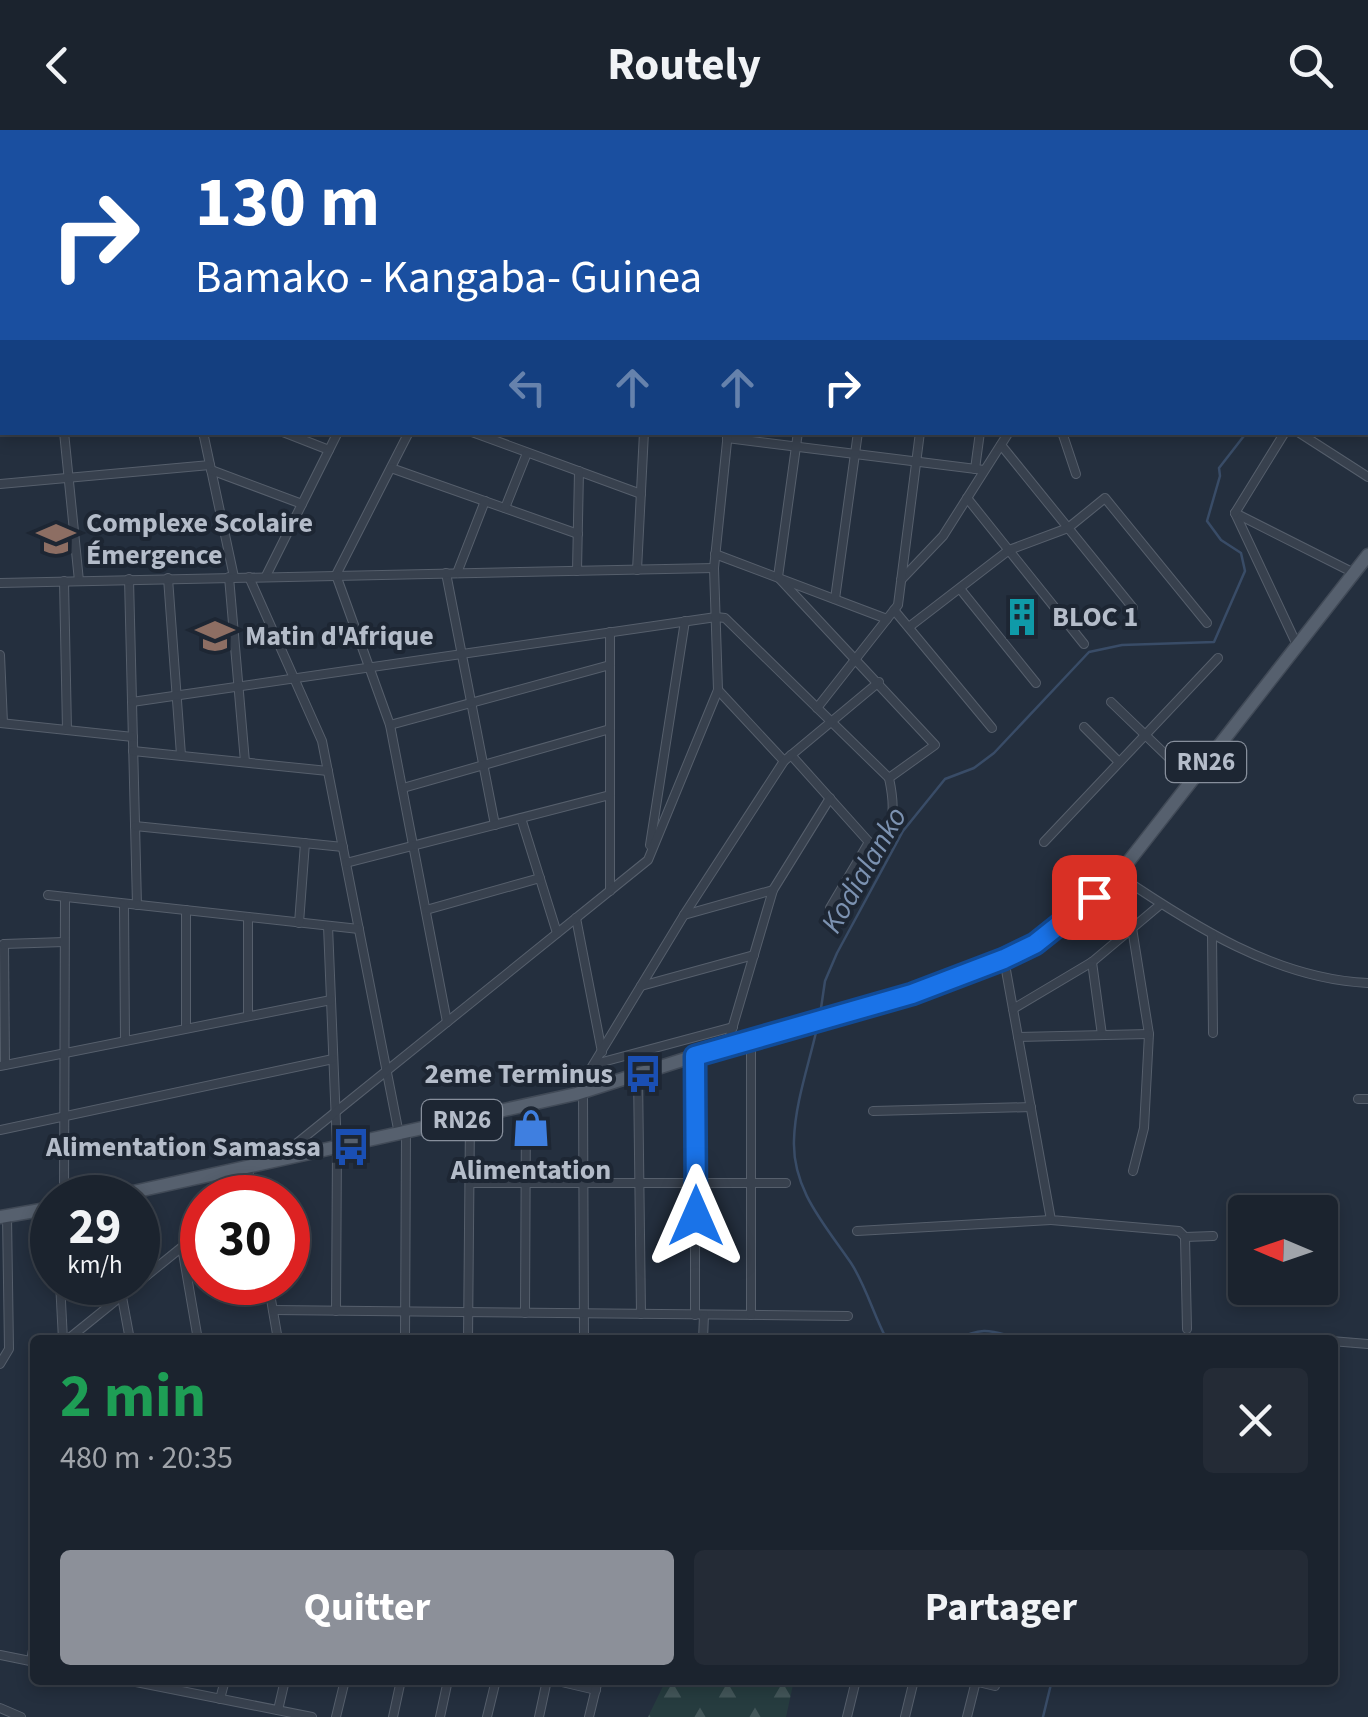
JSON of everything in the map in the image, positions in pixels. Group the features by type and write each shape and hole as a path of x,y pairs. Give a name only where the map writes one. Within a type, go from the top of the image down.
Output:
{"main road":[{"name":"RN26","path":"160,1187 579,1093 751,1038 912,994 1035,944 1059,928 1118,875 1368,555"},
{"path":"3,1216 30,1212"}],"street":[{"path":"64,435 79,581"},
{"path":"204,435 232,577 245,762"},
{"path":"290,435 329,450"},
{"path":"266,576 336,435"},
{"path":"407,435 336,575 390,725 446,1022"},
{"path":"480,435 641,494"},
{"path":"637,570 644,435"},
{"path":"274,1162 648,860 718,690 714,568 728,435 980,469"},
{"path":"778,578 798,435"},
{"path":"835,599 858,435"},
{"path":"817,708 894,610 920,435"},
{"path":"980,435 980,469"},
{"path":"901,580 942,536 980,469 1007,435"},
{"path":"1063,435 1076,474"},
{"path":"1235,513 1283,435"},
{"path":"1303,435 1368,477"},
{"path":"1001,445 1134,608"},
{"path":"505,508 528,453"},
{"path":"0,484 211,468 302,504"},
{"path":"391,468 578,534"},
{"path":"577,571 578,471"},
{"path":"967,498 1084,644"},
{"path":"908,627 1009,550 1068,528 1105,498 1207,623"},
{"path":"458,573 485,501"},
{"path":"1235,513 1354,573"},
{"path":"1235,513 1298,646"},
{"path":"715,554 887,619"},
{"path":"0,583 714,568"},
{"path":"446,573 495,824"},
{"path":"249,576 297,678 322,741 328,770 402,1133 405,1335"},
{"path":"168,578 181,756"},
{"path":"778,578 935,745 889,778"},
{"path":"129,580 138,905"},
{"path":"64,581 67,730"},
{"path":"961,590 1036,683"},
{"path":"894,610 992,728"},
{"path":"132,702 725,618 889,778 894,803 892,823 877,851 830,798 718,690"},
{"path":"648,860 685,622"},
{"path":"610,632 610,891"},
{"path":"0,655 2,723 133,737"},
{"path":"1044,842 1218,658"},
{"path":"390,725 610,665"},
{"path":"584,1335 579,1093 684,915 788,758 879,682"},
{"path":"1111,702 1192,780"},
{"path":"1084,728 1119,762"},
{"path":"403,788 610,729"},
{"path":"133,750 328,770"},
{"path":"346,863 610,794"},
{"path":"727,1046 772,890 830,798"},
{"path":"521,818 557,933"},
{"path":"135,826 343,847"},
{"path":"830,908 870,842"},
{"path":"299,922 306,843"},
{"path":"1118,875 1212,934 1276,964 1342,982 1368,983"},
{"path":"426,910 540,878"},
{"path":"684,915 772,890"},
{"path":"48,896 359,930"},
{"path":"64,897 64,1175"},
{"path":"124,904 125,1041"},
{"path":"1013,1009 1092,962 1161,904"},
{"path":"186,910 186,1028"},
{"path":"248,917 248,1016"},
{"path":"576,918 602,1052"},
{"path":"328,926 337,1148 336,1311"},
{"path":"1132,928 1149,1034 1144,1128 1133,1170"},
{"path":"1212,934 1213,1033"},
{"path":"64,942 2,944 2,1065 331,1000"},
{"path":"641,986 754,956"},
{"path":"1004,959 1051,1220"},
{"path":"1092,962 1102,1035"},
{"path":"594,1064 732,1027"},
{"path":"1018,1037 1149,1034"},
{"path":"751,1038 751,1316"},
{"path":"695,1056 702,1335"},
{"path":"0,1130 333,1058"},
{"path":"638,1074 641,1314"},
{"path":"1358,1099 1368,1100"},
{"path":"526,1105 526,1313"},
{"path":"873,1111 1031,1107"},
{"path":"468,1335 470,1118"},
{"path":"248,1168 249,1175"},
{"path":"470,1183 786,1183"},
{"path":"0,1364 9,1348 3,1216"},
{"path":"857,1231 1051,1220 1179,1232 1185,1237 1213,1236"},
{"path":"1185,1237 1187,1329"},
{"path":"160,1266 182,1248 197,1335"},
{"path":"62,1305 65,1335"},
{"path":"71,1335 110,1305"},
{"path":"124,1305 129,1335"},
{"path":"272,1305 277,1335"},
{"path":"273,1310 848,1316"},
{"path":"1338,1342 1368,1344"},
{"path":"0,1655 30,1660"},
{"path":"171,1685 312,1717"},
{"path":"220,1699 223,1685"},
{"path":"278,1710 284,1685"},
{"path":"336,1717 344,1685"},
{"path":"392,1717 400,1685"},
{"path":"440,1717 447,1685"},
{"path":"487,1717 495,1685"},
{"path":"538,1717 548,1685"},
{"path":"573,1685 596,1690"},
{"path":"589,1717 597,1685"},
{"path":"847,1717 855,1685"},
{"path":"905,1717 913,1685"},
{"path":"967,1717 972,1685"},
{"path":"991,1685 995,1686"},
{"path":"0,1708 21,1717"}],"green space":[{"path":"664,1685 793,1685 786,1717 648,1717"}],"waterway":[{"name":"Kodialanko","path":"820,1015 825,981 837,953 903,831 945,779 974,768 994,753 1089,652 1122,645 1214,642 1245,571 1241,553 1221,540 1207,521 1219,468 1245,435"},
{"name":"Kodialanko","path":"817,1028 795,1126 795,1158 812,1206 856,1272 885,1335"},
{"name":"Kodialanko","path":"967,1335 984,1331 1007,1335"},
{"name":"Kodialanko","path":"1043,1717 1051,1685"}],"place":[{"name":"Complexe Scolaire Émergence","path":"56,539"},
{"name":"BLOC 1","path":"1022,617"},
{"name":"Matin d'Afrique","path":"215,636"},
{"name":"2eme Terminus","path":"643,1074"},
{"name":"Alimentation","path":"531,1128"},
{"name":"Alimentation Samassa","path":"351,1147"}],"route":[{"path":"696,1216 695,1056 912,994 1004,959 1035,944 1094,897"}]}
